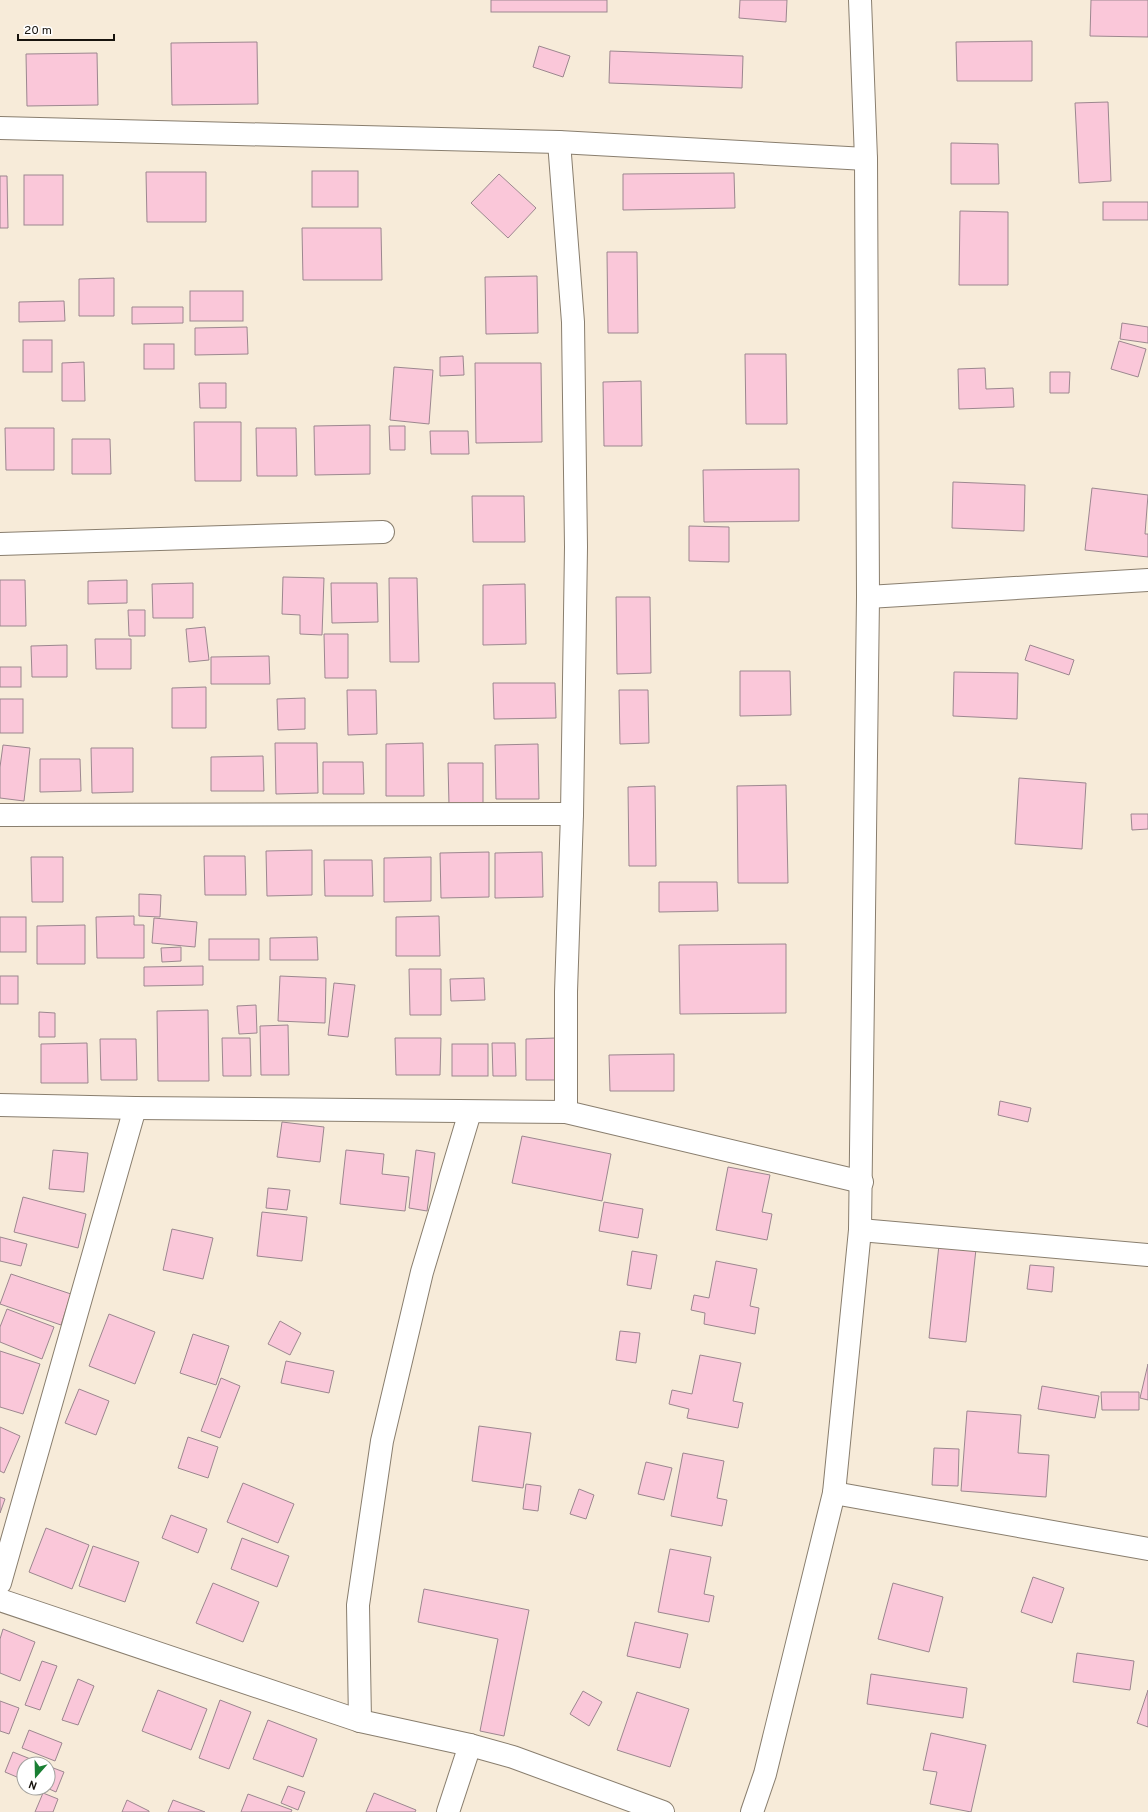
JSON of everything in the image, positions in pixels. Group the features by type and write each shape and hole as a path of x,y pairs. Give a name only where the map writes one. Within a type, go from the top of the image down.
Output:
{"street":[{"path":"752,1812 764,1774 834,1493 860,1230 862,1182 868,596 866,159 860,0"},
{"path":"0,128 559,142 866,159"},
{"path":"559,142 573,322 576,548 572,814 566,992 566,1112"},
{"path":"0,544 384,532"},
{"path":"868,596 1148,580"},
{"path":"0,815 572,814"},
{"path":"0,1105 135,1108 566,1112 862,1182"},
{"path":"0,1583 135,1108"},
{"path":"360,1721 358,1605 382,1441 422,1272 470,1112"},
{"path":"860,1230 1148,1255"},
{"path":"834,1493 1148,1549"},
{"path":"0,1600 360,1721 470,1745 513,1757 662,1812"},
{"path":"448,1812 470,1745"}],"building":[{"path":"491,0 607,0 607,12 491,12"},
{"path":"740,0 787,0 786,22 739,18"},
{"path":"1091,0 1148,0 1148,37 1090,36"},
{"path":"1032,41 1032,81 957,81 956,42"},
{"path":"257,42 258,104 172,105 171,43"},
{"path":"539,46 570,56 563,77 533,67"},
{"path":"610,51 743,56 742,88 609,83"},
{"path":"97,53 98,105 27,106 26,54"},
{"path":"1108,102 1111,181 1079,183 1075,103"},
{"path":"951,143 998,144 999,184 951,184"},
{"path":"312,171 358,171 358,207 312,207"},
{"path":"146,172 206,172 206,222 147,222"},
{"path":"734,173 735,208 623,210 623,174"},
{"path":"499,174 536,208 508,238 471,203"},
{"path":"24,175 63,175 63,225 24,225"},
{"path":"0,176 7,176 8,228 0,228"},
{"path":"1103,202 1148,202 1148,220 1103,220"},
{"path":"960,211 1008,212 1008,285 959,285"},
{"path":"302,228 381,228 382,280 303,280"},
{"path":"607,252 637,252 638,333 608,333"},
{"path":"537,276 538,333 486,334 485,277"},
{"path":"114,278 114,316 79,316 79,279"},
{"path":"190,291 243,291 243,321 190,321"},
{"path":"64,301 65,321 19,322 19,302"},
{"path":"132,307 183,307 183,323 132,324"},
{"path":"1122,323 1148,327 1148,343 1120,339"},
{"path":"247,327 248,354 195,355 195,328"},
{"path":"23,340 52,340 52,372 23,372"},
{"path":"1119,341 1146,349 1138,377 1111,369"},
{"path":"144,344 174,344 174,369 144,369"},
{"path":"745,354 786,354 787,424 746,424"},
{"path":"463,356 464,375 440,376 440,357"},
{"path":"84,362 85,401 62,401 62,363"},
{"path":"475,363 541,363 542,442 476,443"},
{"path":"394,367 433,370 429,424 390,420"},
{"path":"985,368 986,389 1013,388 1014,407 959,409 958,369"},
{"path":"1050,372 1070,372 1069,393 1050,393"},
{"path":"641,381 642,446 604,446 603,382"},
{"path":"199,383 226,383 226,408 200,408"},
{"path":"194,422 241,422 241,481 195,481"},
{"path":"370,425 370,474 315,475 314,426"},
{"path":"389,426 405,426 405,450 390,450"},
{"path":"5,428 54,428 54,470 6,470"},
{"path":"256,428 296,428 297,476 257,476"},
{"path":"430,431 468,431 469,454 431,454"},
{"path":"72,439 110,439 111,474 72,474"},
{"path":"799,469 799,521 704,522 703,470"},
{"path":"953,482 1025,485 1024,531 952,528"},
{"path":"1092,488 1148,495 1145,534 1148,534 1148,557 1085,550"},
{"path":"472,496 524,496 525,542 473,542"},
{"path":"689,526 729,527 729,562 689,561"},
{"path":"283,577 324,578 322,635 300,634 300,615 282,614"},
{"path":"389,578 417,578 419,662 390,662"},
{"path":"0,580 25,580 26,626 0,626"},
{"path":"127,580 127,603 88,604 88,581"},
{"path":"193,583 193,618 153,618 152,584"},
{"path":"331,583 377,583 378,622 332,623"},
{"path":"525,584 526,644 483,645 483,585"},
{"path":"616,597 650,597 651,673 617,674"},
{"path":"128,610 145,610 145,636 129,636"},
{"path":"205,627 209,660 189,662 186,629"},
{"path":"324,634 348,634 348,678 325,678"},
{"path":"95,639 131,639 131,669 96,669"},
{"path":"67,645 67,677 32,677 31,646"},
{"path":"1030,645 1074,660 1069,675 1025,660"},
{"path":"269,656 270,684 211,684 211,657"},
{"path":"0,667 21,667 21,687 0,687"},
{"path":"740,671 790,671 791,715 740,716"},
{"path":"954,672 1018,673 1017,719 953,716"},
{"path":"493,683 555,683 556,718 494,719"},
{"path":"206,687 206,728 172,728 172,688"},
{"path":"347,690 376,690 377,734 348,735"},
{"path":"619,690 648,690 649,743 620,744"},
{"path":"305,698 305,729 278,730 277,699"},
{"path":"0,699 23,699 23,733 0,733"},
{"path":"275,743 317,743 318,793 276,794"},
{"path":"423,743 424,796 386,796 386,744"},
{"path":"538,744 539,799 496,799 495,745"},
{"path":"3,745 30,748 24,801 0,798 0,767"},
{"path":"91,748 133,748 133,792 92,793"},
{"path":"263,756 264,791 211,791 211,757"},
{"path":"40,759 80,759 81,791 40,792"},
{"path":"323,762 363,762 364,794 323,794"},
{"path":"448,763 483,763 483,805 449,805"},
{"path":"1019,778 1086,783 1082,849 1015,844"},
{"path":"786,785 788,883 738,883 737,786"},
{"path":"655,786 656,866 629,866 628,787"},
{"path":"1131,814 1148,814 1148,829 1132,830"},
{"path":"312,850 312,895 267,896 266,851"},
{"path":"489,852 489,897 441,898 440,853"},
{"path":"542,852 543,897 495,898 495,853"},
{"path":"204,856 245,856 246,895 205,895"},
{"path":"31,857 63,857 63,902 32,902"},
{"path":"431,857 431,901 384,902 384,858"},
{"path":"324,860 372,860 373,896 325,896"},
{"path":"659,882 717,882 718,911 659,912"},
{"path":"139,894 161,895 160,917 139,916"},
{"path":"134,916 134,925 144,925 144,958 97,958 96,917"},
{"path":"439,916 440,956 396,956 396,917"},
{"path":"0,917 26,917 26,952 0,952"},
{"path":"154,918 197,922 195,947 152,943"},
{"path":"85,925 85,964 37,964 37,926"},
{"path":"317,937 318,960 270,960 270,938"},
{"path":"209,939 259,939 259,960 209,960"},
{"path":"786,944 786,1013 680,1014 679,945"},
{"path":"181,947 181,961 162,962 161,948"},
{"path":"203,966 203,985 144,986 144,967"},
{"path":"409,969 441,969 441,1015 410,1015"},
{"path":"0,976 18,976 18,1004 0,1004"},
{"path":"280,976 326,978 325,1023 278,1021"},
{"path":"484,978 485,1000 451,1001 450,979"},
{"path":"334,983 355,985 348,1037 328,1035"},
{"path":"256,1005 257,1033 239,1034 237,1006"},
{"path":"208,1010 209,1081 158,1081 157,1011"},
{"path":"39,1012 55,1013 55,1037 39,1037"},
{"path":"288,1025 289,1075 261,1075 260,1026"},
{"path":"222,1038 250,1038 251,1076 223,1076"},
{"path":"395,1038 441,1038 440,1075 396,1075"},
{"path":"556,1038 557,1080 526,1080 526,1039"},
{"path":"100,1039 136,1039 137,1080 101,1080"},
{"path":"87,1043 88,1083 41,1083 41,1044"},
{"path":"492,1043 515,1043 516,1076 493,1076"},
{"path":"452,1044 488,1044 488,1076 452,1076"},
{"path":"674,1054 674,1091 610,1091 609,1055"},
{"path":"1000,1101 1031,1108 1028,1122 998,1115"},
{"path":"282,1122 324,1127 320,1162 277,1157"},
{"path":"522,1136 611,1154 602,1201 512,1183"},
{"path":"53,1150 88,1153 84,1192 49,1189"},
{"path":"346,1150 384,1154 382,1174 409,1177 405,1211 340,1204"},
{"path":"416,1150 435,1153 427,1211 409,1208"},
{"path":"728,1167 770,1175 762,1212 772,1214 767,1240 716,1230"},
{"path":"268,1188 290,1190 287,1210 266,1208"},
{"path":"23,1197 86,1214 78,1248 14,1232"},
{"path":"604,1202 643,1209 638,1238 599,1231"},
{"path":"262,1212 307,1217 302,1261 257,1256"},
{"path":"172,1229 213,1238 203,1279 163,1270"},
{"path":"0,1237 27,1244 21,1266 0,1261"},
{"path":"939,1245 976,1249 966,1342 929,1338"},
{"path":"632,1251 657,1255 651,1289 627,1285"},
{"path":"716,1261 757,1269 750,1306 759,1308 755,1334 704,1324 705,1313 691,1310 694,1295 709,1298"},
{"path":"1030,1265 1054,1267 1052,1292 1027,1289"},
{"path":"11,1274 71,1294 61,1325 0,1304"},
{"path":"7,1309 54,1327 42,1359 0,1342 0,1327"},
{"path":"109,1314 155,1332 135,1384 89,1366"},
{"path":"280,1321 301,1333 290,1355 268,1344"},
{"path":"620,1331 640,1333 636,1363 616,1360"},
{"path":"193,1334 229,1346 216,1385 180,1373"},
{"path":"0,1351 40,1364 23,1414 0,1407"},
{"path":"700,1355 741,1363 733,1401 743,1403 738,1428 687,1418 689,1409 669,1404 672,1390 692,1394"},
{"path":"286,1361 334,1371 329,1393 281,1383"},
{"path":"1148,1364 1148,1400 1140,1398"},
{"path":"221,1378 240,1386 220,1438 201,1431"},
{"path":"1042,1386 1099,1396 1095,1418 1038,1409"},
{"path":"79,1389 109,1401 96,1435 65,1423"},
{"path":"1101,1392 1139,1392 1139,1410 1102,1410"},
{"path":"967,1411 1021,1415 1018,1453 1049,1455 1046,1497 961,1491"},
{"path":"479,1426 531,1433 523,1488 472,1481"},
{"path":"0,1427 20,1436 4,1473 0,1471"},
{"path":"188,1437 218,1447 208,1478 178,1468"},
{"path":"934,1448 959,1449 958,1486 932,1485"},
{"path":"683,1453 724,1461 717,1498 727,1500 722,1526 671,1516"},
{"path":"646,1462 672,1468 664,1500 638,1494"},
{"path":"243,1483 294,1504 278,1543 227,1522"},
{"path":"526,1484 541,1486 538,1511 523,1509"},
{"path":"579,1489 594,1495 586,1519 570,1514"},
{"path":"0,1497 5,1499 0,1513"},
{"path":"171,1515 207,1529 198,1553 162,1538"},
{"path":"46,1528 89,1545 72,1589 29,1572"},
{"path":"242,1538 289,1556 277,1587 231,1569"},
{"path":"93,1546 139,1562 125,1602 79,1586"},
{"path":"670,1549 711,1557 704,1594 714,1596 709,1622 658,1612"},
{"path":"1033,1577 1064,1588 1052,1623 1021,1612"},
{"path":"213,1583 259,1602 243,1642 196,1623"},
{"path":"893,1583 943,1597 929,1652 878,1639"},
{"path":"424,1589 529,1610 504,1736 480,1731 498,1639 418,1622"},
{"path":"635,1622 688,1634 680,1668 627,1656"},
{"path":"3,1629 35,1642 20,1681 0,1673 0,1639"},
{"path":"1077,1653 1134,1661 1130,1690 1073,1682"},
{"path":"42,1661 57,1666 40,1710 25,1705"},
{"path":"871,1674 967,1688 963,1718 867,1704"},
{"path":"78,1679 94,1686 78,1725 62,1720"},
{"path":"158,1690 207,1709 191,1750 142,1731"},
{"path":"1148,1690 1148,1727 1137,1723"},
{"path":"583,1691 602,1702 589,1726 570,1714"},
{"path":"637,1692 689,1709 670,1767 617,1750"},
{"path":"220,1700 251,1712 229,1769 199,1758"},
{"path":"0,1701 19,1708 9,1734 0,1731"},
{"path":"268,1720 317,1739 303,1777 253,1759"},
{"path":"29,1730 62,1743 56,1758 56,1756 42,1756 22,1748"},
{"path":"931,1733 986,1745 971,1812 930,1804 937,1772 923,1770"},
{"path":"13,1752 23,1756 16,1756 16,1777 5,1772"},
{"path":"56,1769 64,1772 56,1792"},
{"path":"288,1786 305,1792 298,1810 281,1803"},
{"path":"374,1793 416,1810 415,1812 366,1812"},
{"path":"248,1794 292,1810 291,1812 241,1812"},
{"path":"42,1796 50,1796 58,1799 53,1812 35,1812"},
{"path":"127,1800 149,1811 149,1812 122,1812"},
{"path":"173,1800 205,1812 168,1812"}]}
